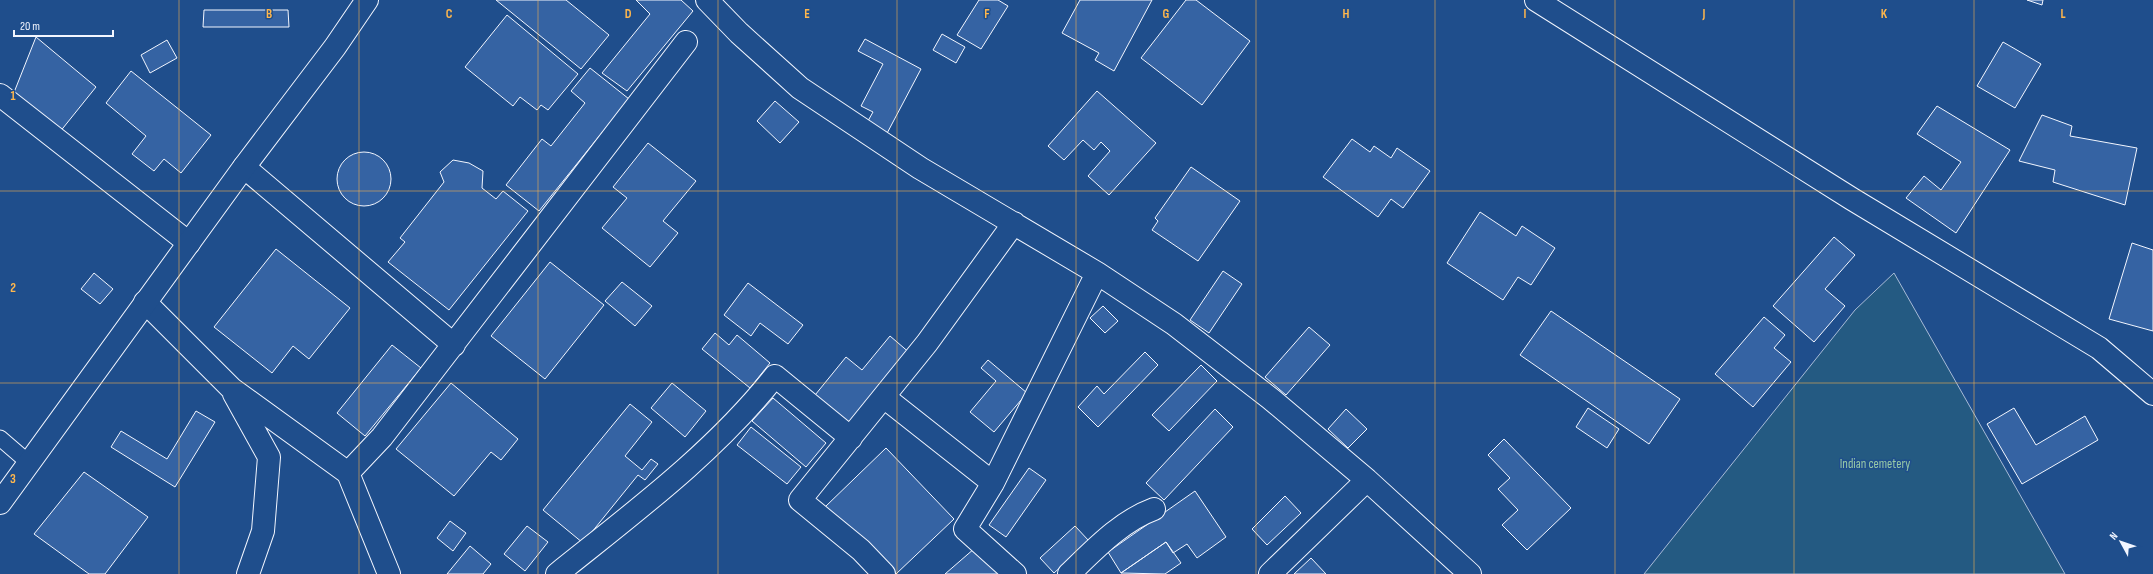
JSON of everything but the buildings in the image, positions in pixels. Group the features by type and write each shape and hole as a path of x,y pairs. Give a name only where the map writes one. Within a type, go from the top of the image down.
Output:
{"street":[{"path":"0,502 188,243 335,47 367,0"},
{"path":"707,0 739,33 800,88 920,168 1097,273 1174,324 1271,399 1368,480 1470,574"},
{"path":"1536,0 1852,199 2099,348 2153,394"},
{"path":"348,473 382,437 686,42"},
{"path":"0,95 188,243"},
{"path":"244,167 454,345"},
{"path":"884,574 861,550 800,500 927,343 1014,223"},
{"path":"1015,574 965,529 993,483 1097,273"},
{"path":"145,302 232,389 348,473 389,574"},
{"path":"557,574 632,513 719,438 775,376 851,438"},
{"path":"232,389 269,458 263,531 248,574"},
{"path":"884,397 993,483"},
{"path":"1270,574 1368,480"},
{"path":"1069,574 1097,547 1138,514 1154,509"}],"lane":[{"path":"0,438 29,463"}],"green space":[{"name":"Indian cemetery","path":"1894,273 2065,574 1644,574 1855,310"}]}
